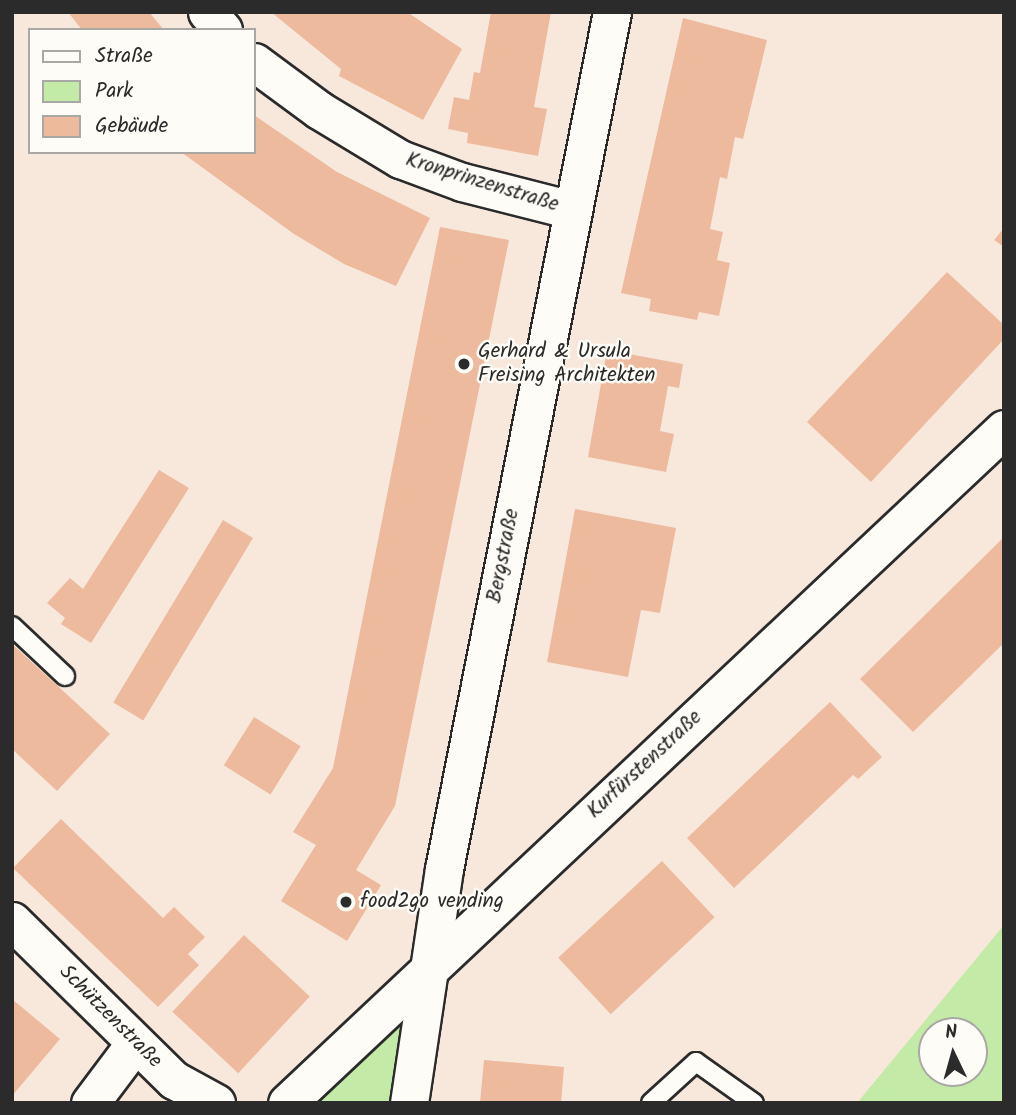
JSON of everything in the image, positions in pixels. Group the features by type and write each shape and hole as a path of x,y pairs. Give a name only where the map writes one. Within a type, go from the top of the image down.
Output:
{"street":[{"path":"207,12 221,28"},
{"name":"Bergstraße","path":"409,1103 444,869 612,12"},
{"name":"Kronprinzenstraße","path":"256,63 319,110 400,159 462,181 572,211"},
{"name":"Kurfürstenstraße","path":"287,1103 430,965 1004,429"},
{"name":"Schützenstraße","path":"12,920 174,1080 216,1103"},
{"path":"90,1103 135,1043"}],"lane":[{"path":"12,626 65,676"},
{"path":"651,1103 696,1062 754,1103"}],"green space":[{"path":"1004,925 1004,1103 857,1103 918,1029 918,1087 988,1087 988,1017 928,1017"},
{"path":"413,993 400,1103 303,1103"}],"building":[{"path":"68,12 149,12 162,28 80,28"},
{"path":"271,12 407,12 462,49 423,120 339,76 341,69"},
{"path":"491,12 551,12 534,107 547,109 538,156 467,143 468,133 448,129 454,97 469,100 474,72 480,73"},
{"path":"683,18 767,40 743,139 735,137 727,179 720,177 710,229 723,232 717,260 730,263 719,316 699,312 697,320 649,311 651,299 621,293"},
{"path":"256,116 337,172 430,218 396,286 344,264 294,234 184,154 256,154"},
{"path":"440,227 509,240 395,806 356,870 381,885 347,941 281,901 316,845 293,832 333,768"},
{"path":"1004,228 1004,247 994,240"},
{"path":"947,272 1004,325 1004,339 871,482 807,422"},
{"path":"607,350 683,364 679,388 668,386 660,431 674,434 666,472 588,457"},
{"path":"159,470 189,488 91,643 61,624 65,618 47,603 70,578 83,589"},
{"path":"575,509 676,528 660,613 641,610 628,677 547,662"},
{"path":"223,520 253,538 143,721 113,703"},
{"path":"1004,537 1004,643 913,732 860,679"},
{"path":"12,644 110,734 57,791 12,749"},
{"path":"830,702 882,757 858,779 853,775 734,888 687,838"},
{"path":"254,717 301,746 270,794 224,765"},
{"path":"61,819 163,918 174,907 205,937 188,954 199,965 158,1007 13,868"},
{"path":"662,861 715,917 611,1014 558,958"},
{"path":"244,935 310,996 238,1073 172,1012"},
{"path":"12,999 60,1039 12,1096"},
{"path":"484,1060 564,1067 561,1103 480,1103"}],"place":[{"name":"Gerhard & Ursula Freising Architekten","path":"464,364"},
{"name":"food2go vending","path":"346,902"}]}
